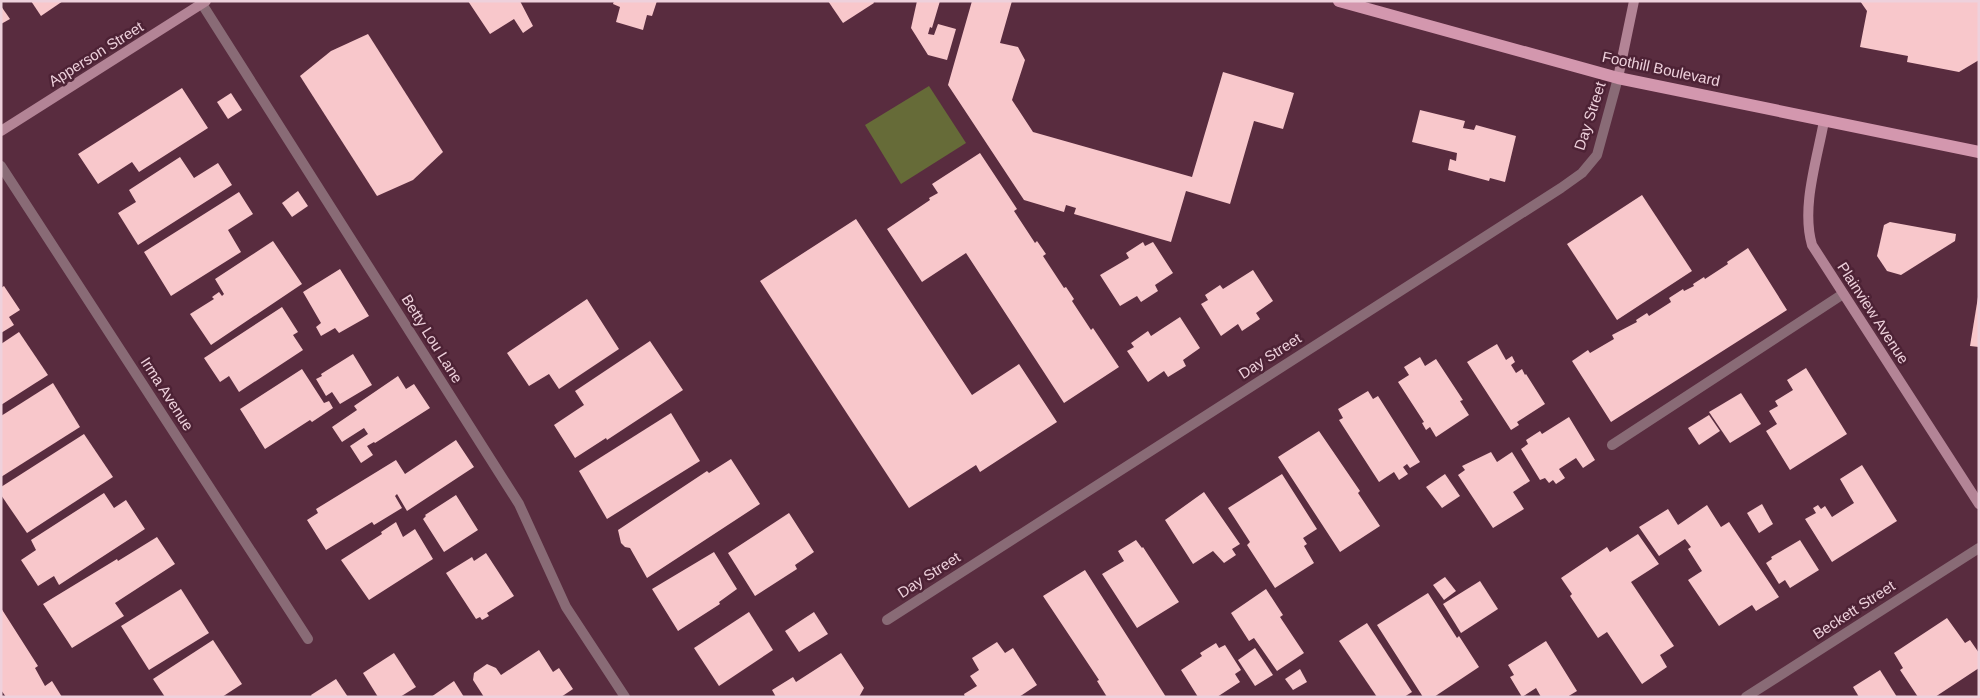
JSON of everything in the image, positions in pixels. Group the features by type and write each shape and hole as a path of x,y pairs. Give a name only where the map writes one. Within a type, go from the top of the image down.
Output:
{"main road":[{"name":"Foothill Boulevard","path":"1339,1 1618,78 1979,152"}],"street":[{"path":"1618,78 1634,1"},
{"name":"Apperson Street","path":"1,131 204,2"},
{"name":"Betty Lou Lane","path":"204,2 519,504 566,607 625,697"},
{"name":"Day Street","path":"887,620 1582,173 1597,155 1618,78"},
{"name":"Plainview Avenue","path":"1824,121 1809,203 1807,229 1812,246 1979,504"},
{"name":"Irma Avenue","path":"1,166 308,639"},
{"path":"1612,445 1843,294"},
{"name":"Beckett Street","path":"1746,697 1979,548"}],"green space":[{"path":"929,86 966,143 901,184 865,125"}],"building":[{"path":"31,1 63,1 41,16"},
{"path":"468,1 520,1 533,26 523,33 514,19 490,34"},
{"path":"614,1 657,1 652,16 647,15 643,30 616,22 620,7 613,4"},
{"path":"828,1 873,1 874,3 843,23"},
{"path":"917,1 940,1 932,28 930,27 928,34 934,35 938,24 956,29 947,60 928,55 911,28"},
{"path":"972,1 1012,1 1000,43 1018,47 1025,60 1012,100 1033,132 1192,177 1223,72 1294,93 1283,129 1254,121 1230,204 1186,191 1171,242 1074,214 1076,208 1066,205 1064,212 1024,200 948,85"},
{"path":"1860,1 1979,1 1979,60 1959,72 1907,62 1908,56 1860,47 1867,11"},
{"path":"1,6 10,19 1,24"},
{"path":"368,34 443,152 413,180 377,196 300,76 331,51"},
{"path":"182,88 208,128 139,172 132,162 98,184 78,154"},
{"path":"231,93 242,110 228,119 217,102"},
{"path":"1420,110 1465,121 1463,128 1474,130 1476,125 1516,136 1505,182 1490,178 1489,181 1448,170 1450,159 1456,161 1457,153 1412,142"},
{"path":"980,153 1017,209 1014,211 1035,243 1037,241 1046,254 1043,256 1064,288 1066,287 1074,299 1072,301 1119,367 1064,403 966,253 922,282 887,229 938,193 932,184"},
{"path":"180,157 194,178 218,163 232,185 138,245 118,213 136,202 129,190"},
{"path":"298,191 308,206 292,217 282,203"},
{"path":"239,192 253,214 228,230 241,252 171,296 144,252"},
{"path":"1642,195 1692,271 1617,320 1567,244"},
{"path":"856,219 972,395 1019,364 1057,422 980,472 976,465 909,508 760,281"},
{"path":"1890,222 1956,234 1955,241 1901,275 1887,271 1877,256 1884,225"},
{"path":"273,241 302,284 211,345 190,314 214,299 212,297 219,292 222,296 224,294 215,279"},
{"path":"1143,242 1145,246 1153,242 1173,273 1155,285 1158,291 1141,302 1137,296 1120,306 1100,275 1129,258 1126,253"},
{"path":"1748,248 1787,310 1611,422 1572,361 1588,350 1590,353 1614,339 1612,335 1637,322 1636,320 1647,313 1649,316 1671,302 1669,298 1683,289 1684,291 1694,286 1693,284 1704,277 1705,279 1728,264 1727,262"},
{"path":"340,269 369,316 339,333 335,328 321,336 316,327 321,323 303,292"},
{"path":"1253,270 1273,301 1256,313 1260,319 1242,331 1238,324 1221,336 1201,304 1208,300 1205,295 1220,285 1223,289"},
{"path":"4,286 20,310 9,317 14,325 1,333 1,288"},
{"path":"1979,297 1979,347 1970,346"},
{"path":"587,299 619,349 559,389 549,374 529,386 507,353"},
{"path":"282,307 298,332 293,335 303,350 239,392 229,376 220,382 204,358"},
{"path":"1180,317 1200,348 1183,360 1186,366 1168,377 1164,371 1148,382 1127,351 1134,347 1131,343 1148,331 1151,336"},
{"path":"19,332 48,375 1,405 1,344"},
{"path":"650,341 683,390 607,440 606,438 575,458 554,425 584,405 575,391"},
{"path":"1497,344 1506,360 1512,356 1515,362 1511,365 1516,373 1522,369 1545,404 1517,422 1519,425 1511,430 1467,362"},
{"path":"353,354 372,385 340,404 332,392 326,396 316,379"},
{"path":"1420,357 1425,366 1436,359 1463,400 1460,401 1469,415 1436,437 1430,427 1426,430 1422,423 1424,422 1398,382 1409,375 1404,367"},
{"path":"1806,368 1847,434 1790,470 1766,431 1777,424 1769,411 1778,406 1775,401 1793,390 1787,380"},
{"path":"302,369 324,403 329,401 333,408 312,422 310,420 265,449 240,409"},
{"path":"398,376 406,389 414,384 430,408 375,443 367,446 373,455 361,463 350,446 368,434 364,428 342,442 332,427 357,410 354,406"},
{"path":"53,383 80,427 1,477 1,416"},
{"path":"1368,391 1373,399 1378,396 1420,462 1410,468 1407,464 1403,467 1408,474 1399,480 1394,472 1379,482 1339,420 1343,418 1338,409"},
{"path":"1741,393 1761,424 1730,443 1709,412"},
{"path":"671,413 700,461 607,519 579,471"},
{"path":"1709,415 1720,431 1699,445 1688,428"},
{"path":"1569,417 1595,460 1583,468 1576,458 1559,469 1565,478 1556,484 1553,480 1549,483 1545,478 1540,480 1521,449 1528,444 1526,440 1540,431 1542,434"},
{"path":"1319,431 1360,491 1358,493 1380,526 1340,552 1278,457"},
{"path":"84,434 113,477 27,533 1,495 1,487"},
{"path":"456,440 474,467 407,511 397,494 395,496 402,508 374,525 372,522 326,550 307,520 318,513 316,509 396,460 405,474"},
{"path":"1491,452 1497,462 1512,452 1530,481 1513,492 1524,509 1493,528 1458,475 1465,470 1462,466"},
{"path":"731,459 760,504 647,578 630,548 625,547 621,543 618,530 707,471 709,473"},
{"path":"1862,465 1897,521 1832,562 1805,519 1816,513 1813,508 1818,505 1821,509 1825,506 1832,517 1854,503 1840,479"},
{"path":"1282,474 1317,529 1303,538 1307,544 1304,546 1314,563 1275,588 1247,545 1250,542 1228,508"},
{"path":"1445,474 1460,496 1442,508 1426,487"},
{"path":"1204,492 1240,544 1232,549 1236,555 1224,563 1213,551 1193,564 1165,520"},
{"path":"104,493 114,508 126,500 145,529 59,585 54,576 38,586 21,560 36,550 31,540"},
{"path":"456,495 478,530 444,552 423,519 425,515"},
{"path":"1762,504 1773,524 1759,533 1747,513"},
{"path":"1707,505 1721,527 1729,522 1779,597 1756,611 1752,605 1719,626 1688,580 1702,571 1688,549 1691,547 1685,539 1659,556 1639,527 1668,509 1678,525"},
{"path":"789,513 814,552 795,565 797,569 755,596 728,553"},
{"path":"396,522 403,537 415,529 433,559 369,600 341,560 382,534 381,532"},
{"path":"1638,534 1659,564 1631,582 1674,646 1660,655 1667,667 1642,684 1607,632 1598,638 1570,596 1572,594 1561,578 1607,547 1610,552"},
{"path":"157,537 175,564 115,603 124,616 72,648 43,604"},
{"path":"1136,540 1143,547 1179,602 1137,628 1102,574 1124,561 1118,551"},
{"path":"1800,540 1819,570 1790,588 1785,580 1779,584 1766,563 1772,559 1771,557"},
{"path":"714,552 737,589 719,602 720,604 678,631 652,589"},
{"path":"486,553 514,596 487,613 489,616 482,620 480,617 476,619 446,573 472,557 474,561"},
{"path":"1085,570 1166,697 1107,697 1097,681 1099,680 1043,596"},
{"path":"1445,577 1456,591 1444,600 1433,585"},
{"path":"1480,581 1498,609 1461,633 1443,604"},
{"path":"181,589 209,633 149,670 121,626"},
{"path":"1266,589 1283,615 1280,617 1304,653 1277,671 1254,638 1249,641 1231,613"},
{"path":"1428,593 1457,638 1459,636 1479,667 1434,697 1423,697 1377,625"},
{"path":"1,608 38,666 35,668 45,686 52,681 62,697 6,697 1,690"},
{"path":"749,612 773,650 719,686 694,648"},
{"path":"814,612 828,634 799,652 785,631"},
{"path":"1947,618 1965,643 1970,640 1979,653 1979,668 1935,697 1918,697 1900,670 1903,668 1894,653"},
{"path":"1367,623 1412,692 1404,697 1377,697 1339,641"},
{"path":"213,640 242,684 222,697 165,697 153,679"},
{"path":"1546,641 1577,691 1567,697 1541,697 1536,688 1522,697 1510,677 1514,675 1508,665"},
{"path":"997,642 1005,653 1013,648 1037,685 1019,697 965,697 964,694 977,686 970,676 979,670 972,658"},
{"path":"1216,643 1219,648 1225,645 1241,670 1235,674 1240,682 1217,697 1198,697 1181,670 1202,656 1200,653"},
{"path":"1255,648 1273,675 1255,686 1238,660"},
{"path":"539,650 553,672 559,668 573,689 561,697 484,697 473,680 474,673 487,664 496,668 501,675"},
{"path":"394,653 416,687 400,697 378,697 363,673"},
{"path":"841,653 864,688 859,697 776,697 772,690 793,677 796,682"},
{"path":"1300,669 1307,682 1293,690 1285,679"},
{"path":"1880,670 1897,697 1859,697 1853,687"},
{"path":"336,679 348,697 312,697 311,695"},
{"path":"454,681 464,697 431,697"}]}
